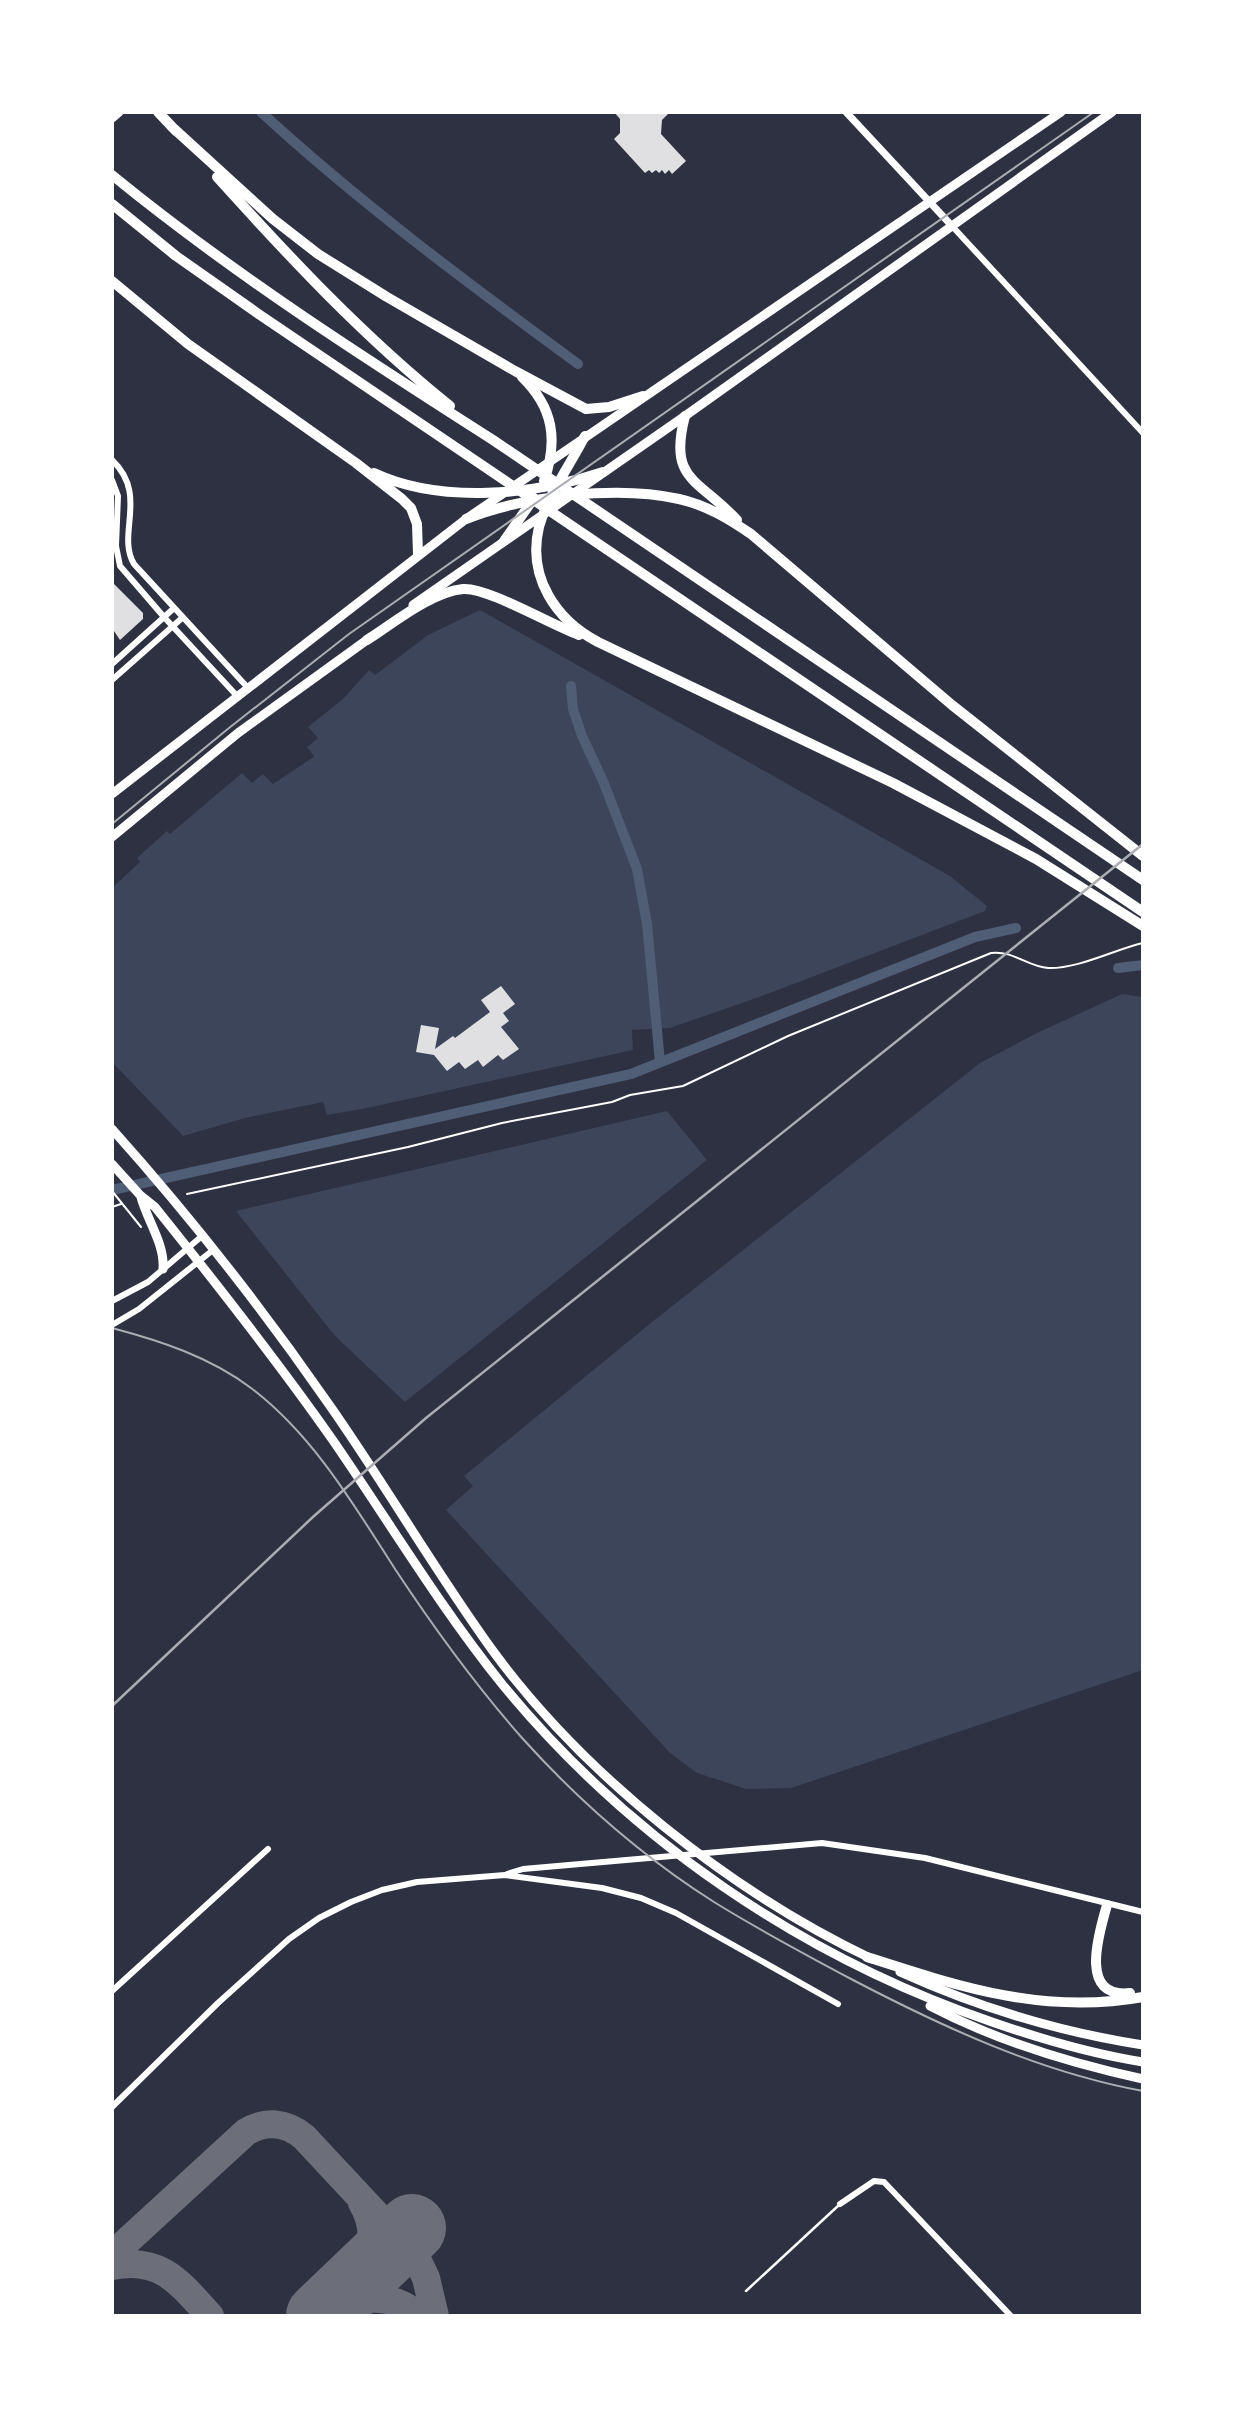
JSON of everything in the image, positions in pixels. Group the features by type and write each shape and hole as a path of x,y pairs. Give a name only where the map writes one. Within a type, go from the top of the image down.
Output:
{"highway":[{"path":"158,112 273,219 318,254 370,288 586,409 609,407 643,396"},
{"path":"172,126 289,257 346,315 411,374 493,440"},
{"path":"113,176 262,288 493,440 1143,880"},
{"path":"112,204 176,256"},
{"path":"112,214 1143,912"},
{"path":"112,281 188,344 356,463 411,509 418,528 418,554"},
{"path":"504,541 540,487 552,460 552,434 543,405 529,384 515,371"},
{"path":"685,416 679,443 685,470 751,534 928,685 1143,856"},
{"path":"585,436 539,527 537,562 545,589 563,617 598,642"},
{"path":"356,463 384,477 420,488 451,492 558,485 603,472"},
{"path":"466,519 486,511 532,500 624,494 678,499 717,513 751,534"},
{"path":"367,640 435,598 463,589 487,594 559,628 598,642 860,766 1059,873 1143,926"},
{"path":"1107,1905 1096,1959 1100,1982 1114,1993 1143,1991"},
{"path":"867,1957 965,1988 1020,1999 1068,2003 1143,1997"}],"main road":[{"path":"112,118 119,112"},
{"path":"112,794 466,519 1061,112"},
{"path":"112,837 238,733 416,603 685,416 1112,112"},
{"path":"112,1129 213,1250 328,1402 494,1652 563,1732 634,1801 703,1857 785,1911 867,1957 992,2009 1143,2045"},
{"path":"113,1166 155,1207 199,1262 330,1437 454,1619 502,1684 551,1738 654,1836 718,1884 792,1931 954,2018 1002,2040 1062,2059 1143,2079"},
{"path":"140,1195 145,1214 163,1255 163,1269"},
{"path":"870,1974 943,2006 1022,2032 1108,2056 1143,2062"}],"street":[{"path":"846,112 1143,433"},
{"path":"112,460 124,475 131,495 130,559 249,690"},
{"path":"112,480 118,496 116,546 118,560 124,572 238,697"},
{"path":"112,664 173,609"},
{"path":"112,680 182,618"},
{"path":"112,1301 148,1282 201,1236"},
{"path":"112,1325 139,1310 213,1250"},
{"path":"505,1875 523,1869 822,1843 925,1858 1143,1912"},
{"path":"112,1991 268,1849"},
{"path":"112,2107 218,2003 289,1939 319,1918 351,1902 418,1882 505,1875 602,1888 641,1898 676,1913 838,2004"},
{"path":"840,2204 874,2181 882,2180 887,2183 1011,2316"}],"lane":[{"path":"746,2291 840,2204"}],"path":[{"path":"187,1194 408,1147 630,1095 683,1086 788,1035 991,953 1007,953 1039,967 1059,968 1143,943"},
{"path":"112,1191 142,1228 146,1227"},
{"path":"112,1207 121,1202"}],"shaded area":[{"path":"480,610 950,876 987,906 985,911 670,1028 632,1030 633,1050 327,1115 323,1102 245,1118 183,1136 112,1062 112,888 140,862 137,858 167,831 170,834 242,773 252,783 263,774 273,784 312,758 314,756 307,747 318,738 308,727 344,698 369,670 375,675 428,635"},
{"path":"1122,994 1143,997 1143,1670 791,1788 746,1789 697,1773 670,1753 446,1510 473,1486 464,1476 652,1322 980,1063"},
{"path":"667,1111 707,1160 405,1402 335,1336 236,1211"}],"building":[{"path":"614,112 670,112 662,120 661,134 686,161 672,174 669,170 665,174 662,170 659,173 649,170 645,173 614,139 620,133 620,119"},
{"path":"112,582 143,613 143,619 120,640 112,628"},
{"path":"501,986 515,1004 503,1013 509,1021 501,1027 519,1049 503,1060 498,1055 483,1067 478,1060 465,1069 459,1062 447,1071 434,1055 416,1052 421,1025 439,1028 435,1049 490,1012 481,1000"}],"waterway":[{"path":"261,112 376,211 578,364"},
{"path":"571,686 573,709 582,736 603,781 637,869 647,924 660,1062"},
{"path":"112,1190 631,1074 975,937 1016,928"},
{"path":"1118,968 1143,965"}],"taxiway":[{"path":"112,2255 246,2132 276,2124 290,2128 304,2137 416,2257 426,2278 435,2316"},
{"path":"322,2314 355,2278 369,2250 372,2236 370,2220 362,2203"},
{"path":"112,2266 129,2264 157,2269 179,2283 210,2316"},
{"path":"330,2310 353,2301 376,2299 398,2303 419,2316"}],"runway":[{"path":"320,2316 412,2228"}],"tram line":[{"path":"112,824 349,634 1094,112"},
{"path":"112,1328 149,1338 219,1367 251,1388 294,1427 331,1472 425,1613 506,1719 544,1762 589,1806 662,1866 714,1902 765,1932 923,2015 1030,2060 1105,2083 1143,2091"}],"railway":[{"path":"112,1706 314,1516 426,1418 1143,844"}]}
